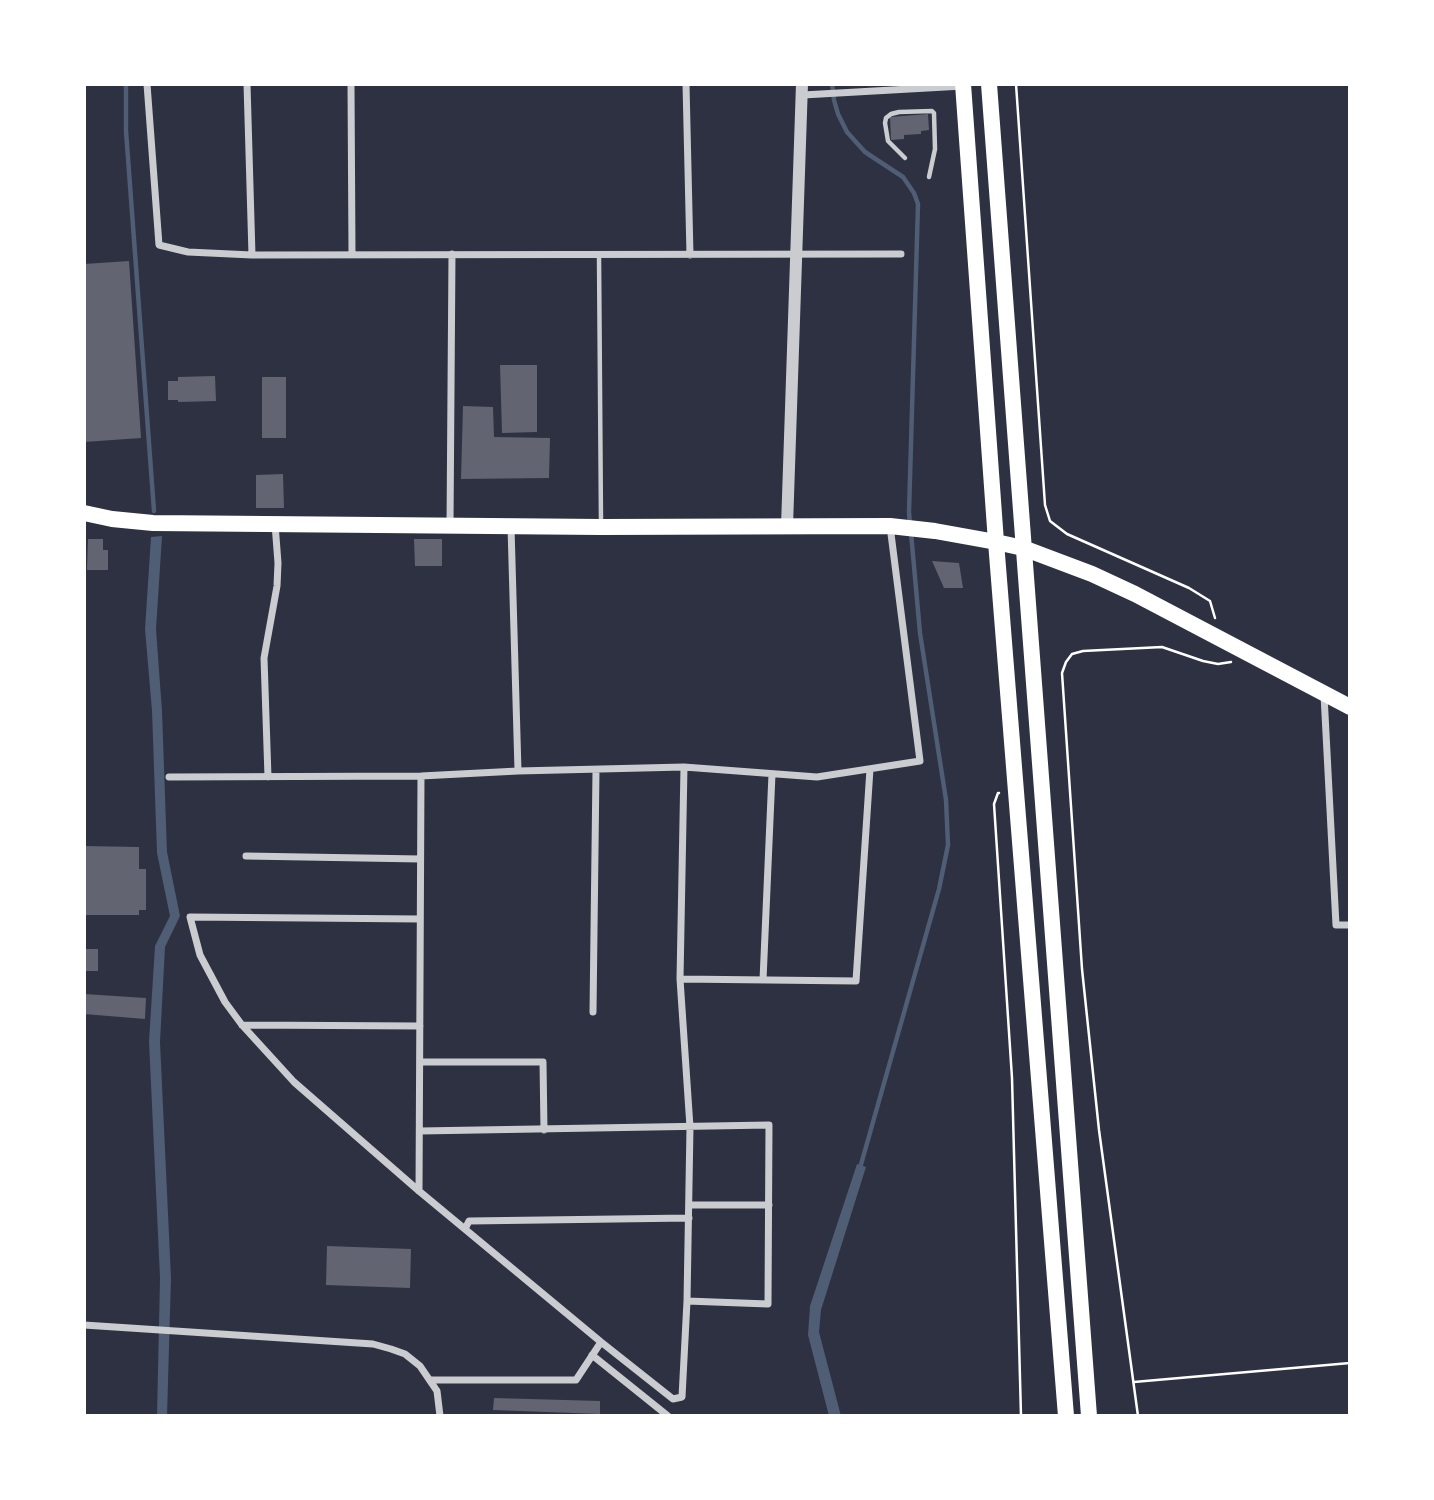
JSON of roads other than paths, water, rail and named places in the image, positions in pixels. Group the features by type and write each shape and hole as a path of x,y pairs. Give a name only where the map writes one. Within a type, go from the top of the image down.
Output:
{"highway":[{"path":"989,84 1089,1416"},
{"path":"963,85 996,542 1066,1416"},
{"path":"84,513 153,523 601,527 890,526 935,531 1023,548 1092,574 1350,707"}],"street":[{"path":"147,84 159,245 188,252 252,256 901,254"},
{"path":"247,84 252,256"},
{"path":"351,84 352,254"},
{"path":"686,84 690,255"},
{"path":"787,526 802,89 827,94 963,85"},
{"path":"450,526 452,254"},
{"path":"268,777 264,658 278,586 275,523"},
{"path":"511,526 518,771"},
{"path":"169,777 421,776 684,767 817,777 920,761 890,526"},
{"path":"1324,693 1336,925 1350,925"},
{"path":"420,919 190,917 200,955 225,1002 293,1082 601,1342 673,1399 682,1397 687,1301 690,1127 680,979 684,767"},
{"path":"680,979 856,981 870,769"},
{"path":"593,1012 596,770"},
{"path":"763,980 772,774"},
{"path":"419,1191 421,776"},
{"path":"246,856 420,859"},
{"path":"242,1025 420,1026"},
{"path":"420,1062 543,1062 544,1130"},
{"path":"420,1131 769,1125 768,1304 687,1301"},
{"path":"689,1205 769,1205"},
{"path":"465,1229 469,1221 689,1218"},
{"path":"84,1325 373,1344 405,1354 420,1366 437,1391 440,1416"},
{"path":"430,1380 576,1380 601,1342"},
{"path":"593,1355 668,1416"}],"lane":[{"path":"905,158 888,141 886,118 899,112 932,111 935,149 929,177"},
{"path":"599,255 601,527"}],"water":[{"path":"162,536 156,629 167,852 180,916 165,947 160,1042 171,1278 167,1416 157,1416 160,1278 149,1041 155,946 170,916 157,853 152,711 145,629 151,537"},
{"path":"857,1164 866,1167 821,1310 819,1332 841,1416 829,1416 808,1335 810,1306"}],"waterway":[{"path":"126,84 126,131 154,511"},
{"path":"832,84 838,114 847,132 865,152 903,177 918,204 910,525"},
{"path":"860,1168 939,889 948,845 946,800 920,633 911,533"}]}
